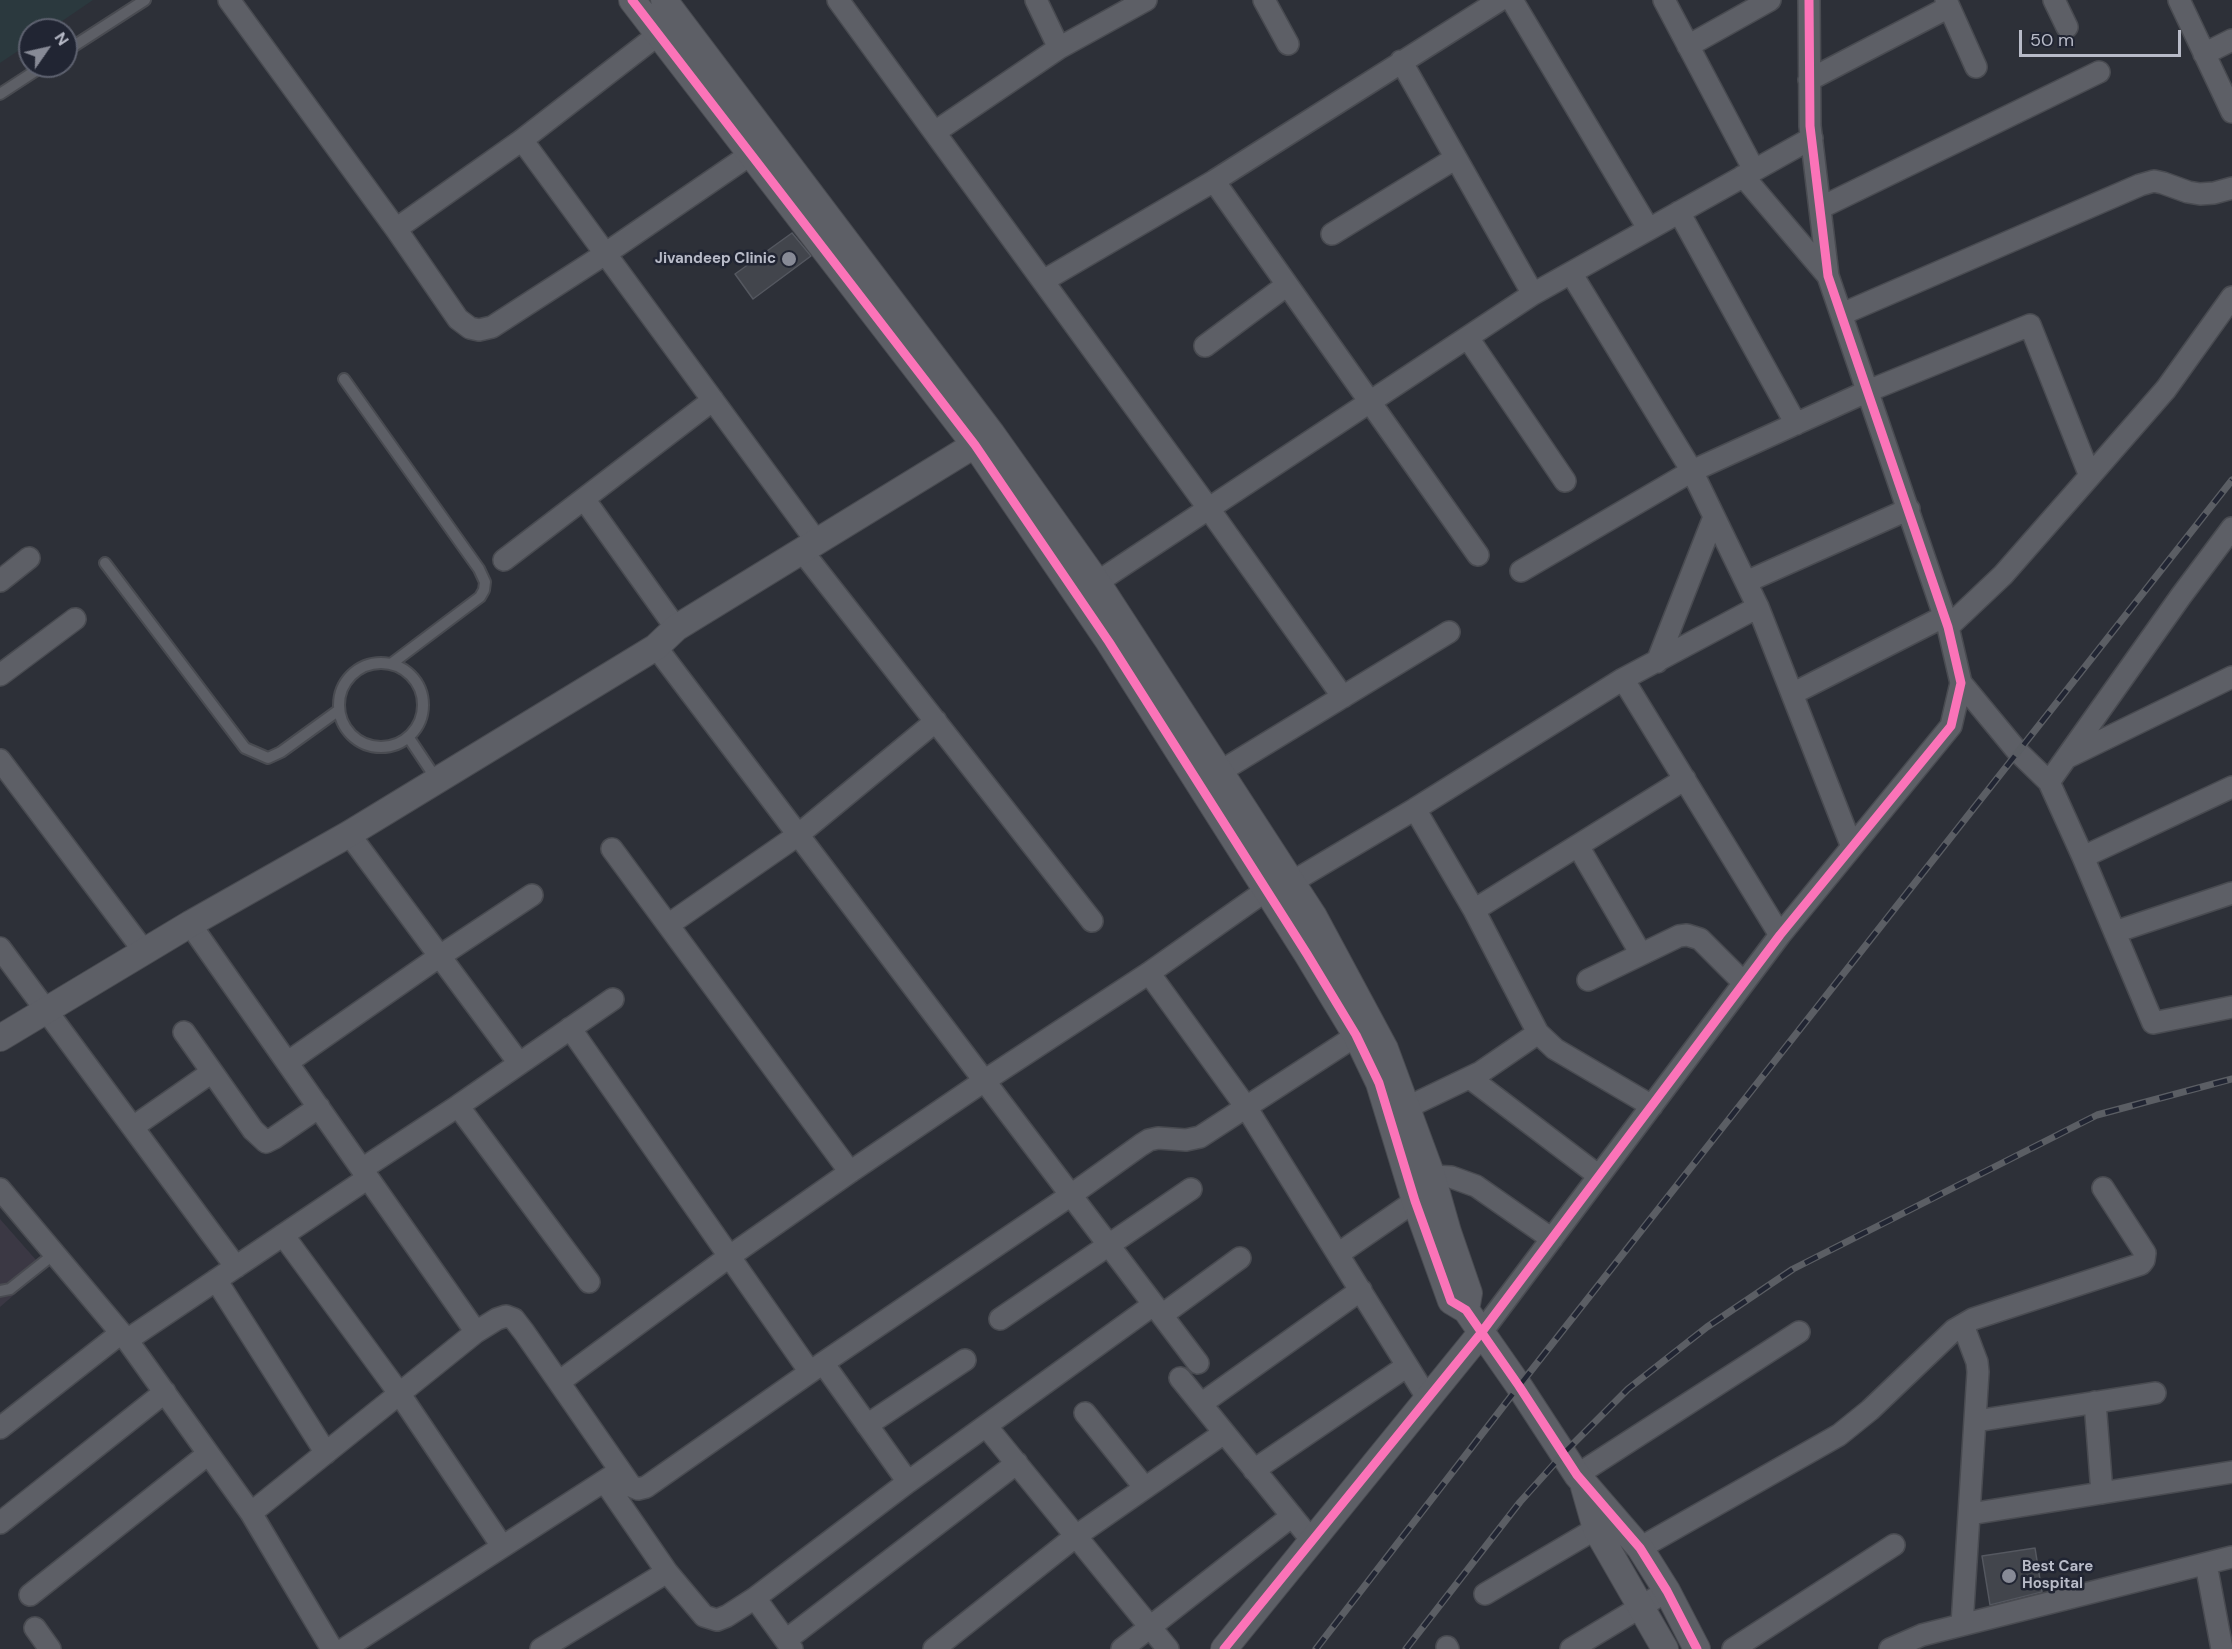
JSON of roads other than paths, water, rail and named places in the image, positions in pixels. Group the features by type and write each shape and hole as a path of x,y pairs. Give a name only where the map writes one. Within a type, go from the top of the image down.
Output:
{"street":[{"path":"229,0 396,229 458,319 470,328 479,330 492,327 605,254 751,154"},
{"path":"632,0 751,154 849,263"},
{"path":"664,0 849,263 983,440 1087,589 1210,778 1282,882 1313,915 1364,1030 1379,1083 1419,1186 1448,1232 1469,1293 1466,1311 1580,1478 1606,1523 1641,1606 1665,1649"},
{"path":"1036,0 1059,48"},
{"path":"935,132 1059,48 1146,0"},
{"path":"1264,0 1288,44"},
{"path":"1043,281 1214,181 1500,0"},
{"path":"1512,0 1648,228"},
{"path":"1664,0 1748,173 1828,276"},
{"path":"1688,46 1770,0"},
{"path":"1224,1649 1481,1333 1780,935 1952,726 1960,683 1947,621 1828,276 1812,138 1809,0"},
{"path":"2055,0 2067,27"},
{"path":"2179,0 2232,112"},
{"path":"848,3 935,132 1343,697"},
{"path":"1809,80 1948,3 1976,67"},
{"path":"396,229 522,140 659,34"},
{"path":"2205,54 2232,40"},
{"path":"1401,61 1533,294"},
{"path":"1820,208 2099,72"},
{"path":"1087,589 1533,294 1812,138"},
{"path":"522,140 713,400 809,546 936,722 1092,921"},
{"path":"1332,234 1456,158"},
{"path":"1214,181 1479,555"},
{"path":"1842,314 2140,184 2154,181 2200,194 2232,188"},
{"path":"1679,212 1796,424"},
{"path":"1571,273 1692,471 1758,608 1852,847"},
{"path":"1205,346 1287,285"},
{"path":"1792,694 1947,621 2003,575 2166,389 2232,297"},
{"path":"1521,571 1692,471 1868,392 2030,325 2090,476"},
{"path":"1468,338 1565,481"},
{"path":"504,560 713,400"},
{"path":"0,1038 190,924 349,834 656,648 676,628 983,440"},
{"path":"584,499 676,628"},
{"path":"1746,582 1909,509"},
{"path":"1657,662 1714,517"},
{"path":"2049,782 2232,528"},
{"path":"0,581 29,558"},
{"path":"559,1382 730,1256 850,1172 1282,882 1414,809 1623,680 1758,608"},
{"path":"0,675 75,619"},
{"path":"1210,778 1449,632"},
{"path":"656,648 1198,1363"},
{"path":"2066,758 2232,677"},
{"path":"1623,680 1780,935"},
{"path":"1960,683 2018,752 2049,782 2153,1023 2232,1007"},
{"path":"668,925 798,835 936,722"},
{"path":"0,760 144,951"},
{"path":"1474,910 1685,779"},
{"path":"2083,857 2232,787"},
{"path":"1414,809 1474,910 1538,1033 1555,1049 1652,1106"},
{"path":"349,834 519,1063"},
{"path":"1578,846 1641,954"},
{"path":"612,849 850,1172"},
{"path":"2115,932 2232,893"},
{"path":"288,1062 532,895"},
{"path":"190,924 476,1332"},
{"path":"1588,980 1679,936 1693,936 1700,939 1744,983"},
{"path":"0,948 236,1267"},
{"path":"1149,973 1246,1107 1428,1399"},
{"path":"0,1428 124,1337 284,1235 458,1106 613,999"},
{"path":"570,1028 730,1256 816,1367 867,1425 908,1482"},
{"path":"613,1476 638,1489 646,1487 816,1367 1149,1140 1158,1138 1186,1140 1200,1137 1364,1030"},
{"path":"1364,1030 1385,1049 1406,1108 1419,1186"},
{"path":"184,1032 253,1130 266,1142 319,1107"},
{"path":"1406,1108 1470,1078 1538,1033"},
{"path":"133,1127 212,1072"},
{"path":"1470,1078 1599,1176"},
{"path":"458,1106 589,1282"},
{"path":"1338,1254 1419,1186 1451,1177 1476,1186 1552,1239"},
{"path":"1640,1548 1839,1434 1870,1410 1954,1330 1986,1313 2141,1264 2145,1253 2103,1188"},
{"path":"0,1189 124,1337 165,1392 251,1513 332,1649"},
{"path":"1000,1319 1191,1189"},
{"path":"284,1235 399,1393 502,1546"},
{"path":"251,1513 476,1332 506,1316 514,1319 559,1382 667,1572 704,1616 717,1620 755,1598 986,1426 1158,1310 1240,1258"},
{"path":"216,1280 326,1453"},
{"path":"1201,1404 1361,1290"},
{"path":"1962,1625 1978,1372 1977,1362 1963,1325"},
{"path":"1580,1478 1799,1332"},
{"path":"867,1425 965,1360"},
{"path":"1254,1470 1407,1365"},
{"path":"1180,1378 1312,1542"},
{"path":"0,1523 165,1392"},
{"path":"1976,1421 2155,1393"},
{"path":"2095,1402 2102,1493"},
{"path":"1085,1413 1145,1488"},
{"path":"986,1426 1168,1649"},
{"path":"934,1649 1076,1536 1224,1432"},
{"path":"30,1595 208,1454"},
{"path":"755,1598 789,1646 1017,1463"},
{"path":"1970,1514 2232,1472"},
{"path":"344,1649 613,1476"},
{"path":"1122,1649 1292,1516"},
{"path":"1606,1523 1640,1548 1667,1591 1697,1649"},
{"path":"1485,1593 1606,1523"},
{"path":"1733,1649 1894,1545"},
{"path":"1890,1649 1922,1635 2232,1557"},
{"path":"2206,1564 2222,1649"},
{"path":"541,1649 667,1572"},
{"path":"1571,1649 1667,1591"},
{"path":"35,1628 50,1649"}],"lane":[{"path":"78,43 145,0"},
{"path":"0,94 25,78"},
{"path":"344,379 485,582 480,597 391,664"},
{"path":"105,563 245,748 268,758 281,752 339,710"},
{"path":"368,664 391,664 404,669 421,689 424,702 423,716 409,738 398,745 385,748 372,747 360,742 350,734 339,710 342,687 358,670 368,664"},
{"path":"409,738 437,780"},
{"path":"0,1290 10,1288 54,1254"}],"railway":[{"path":"1316,1649 1519,1386 2232,480"},
{"path":"1406,1649 1520,1502 1564,1453 1628,1389 1707,1327 1793,1269 2097,1115 2232,1079"}],"place":[{"name":"Jivandeep Clinic","path":"789,259"},
{"name":"Best Care Hospital","path":"2009,1576"}]}
